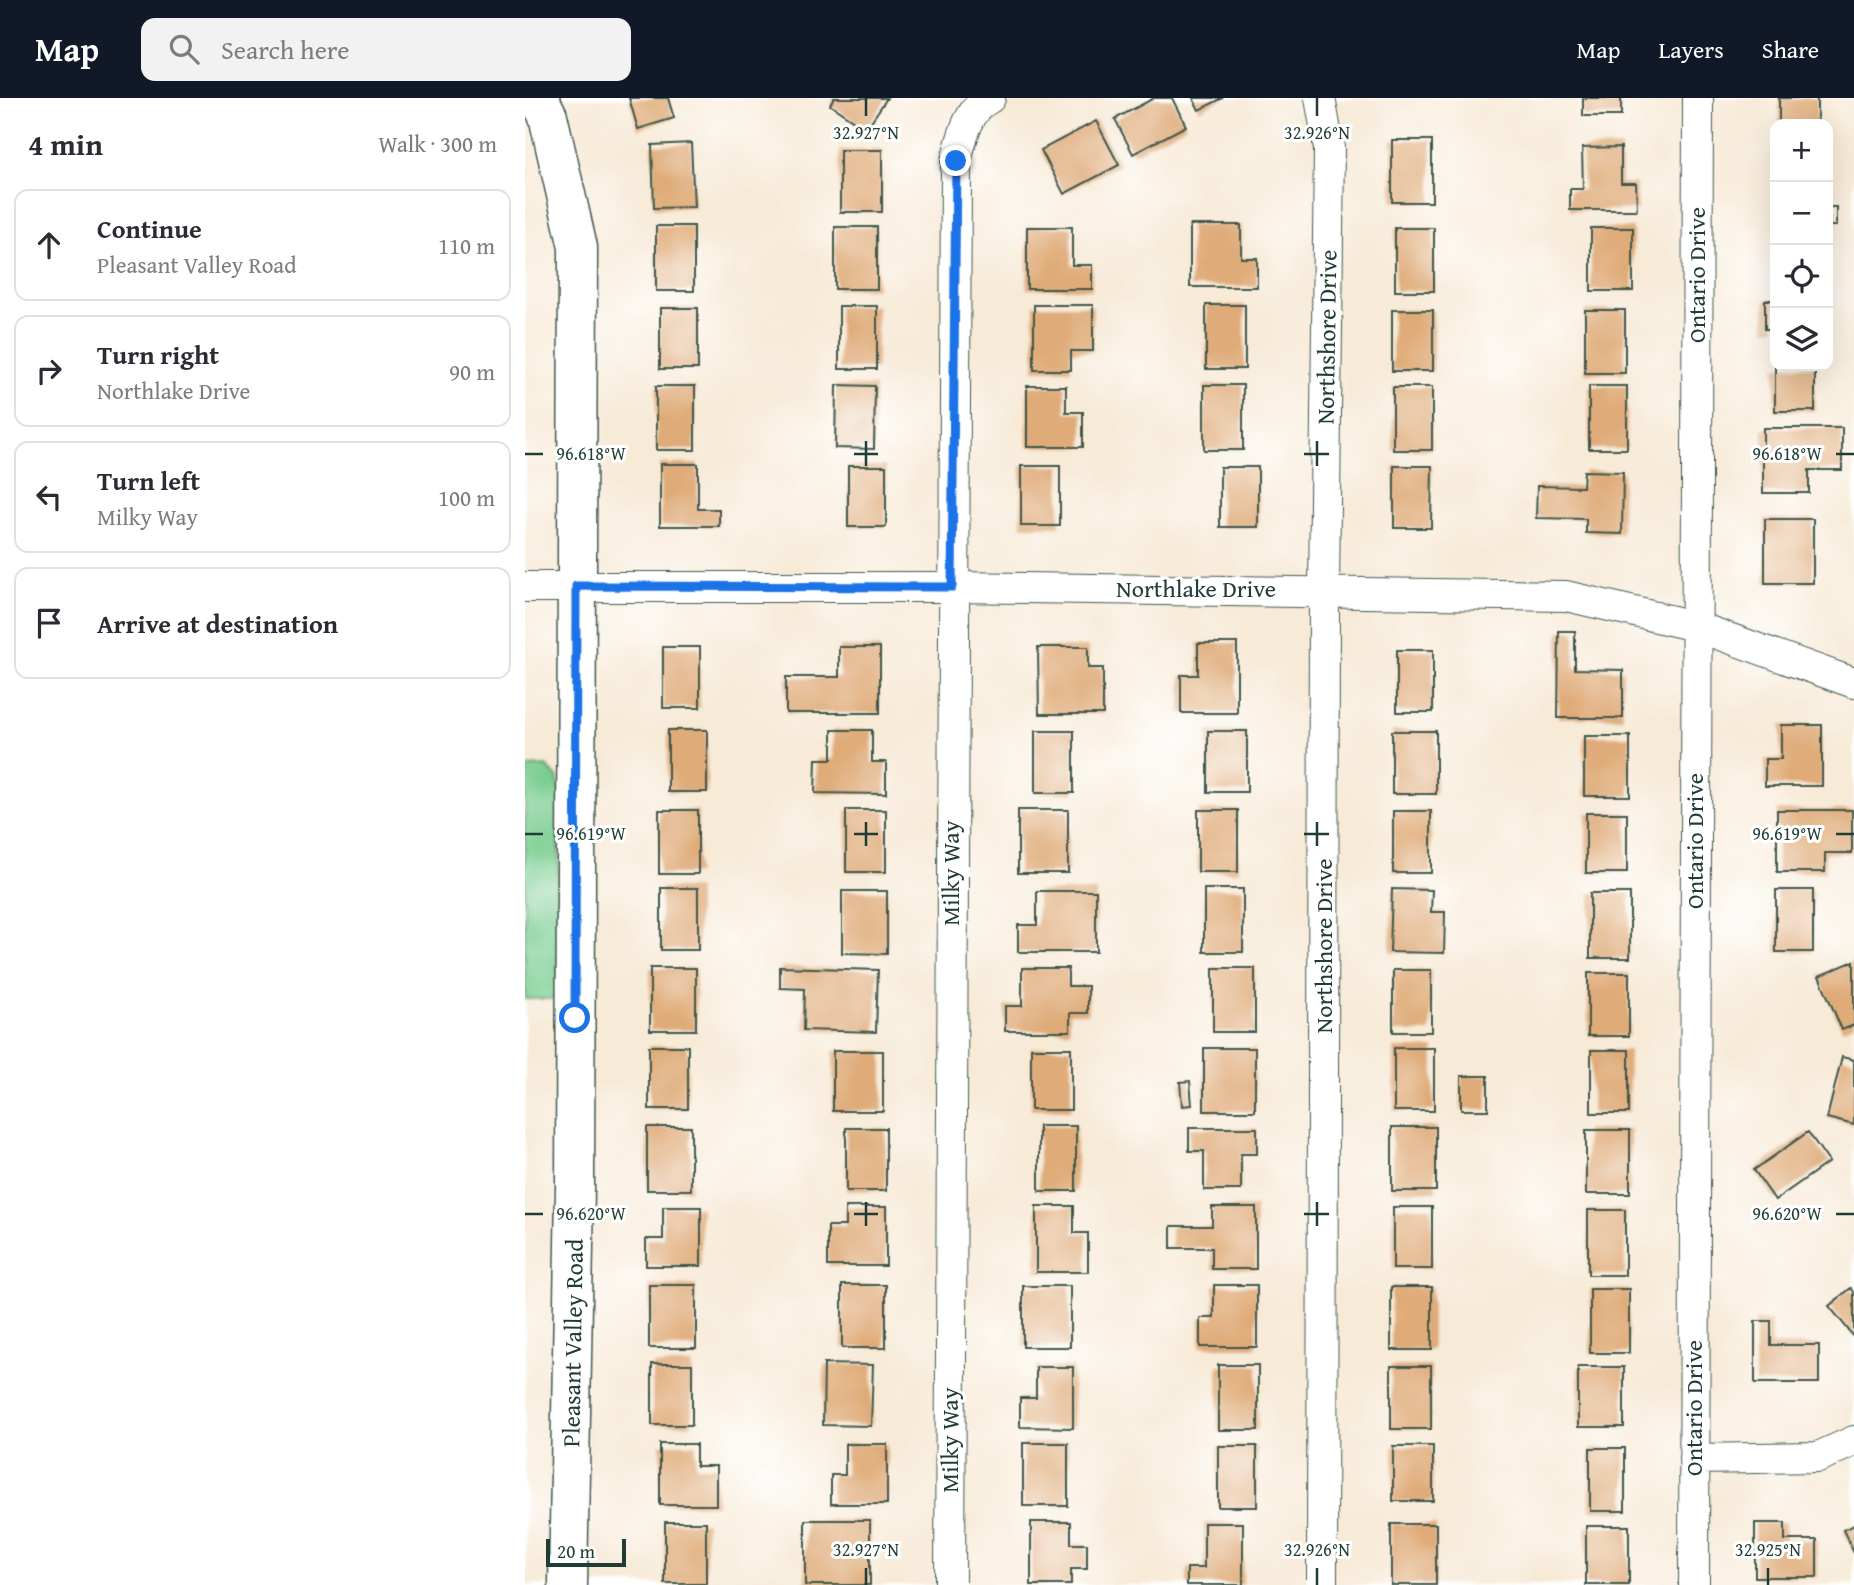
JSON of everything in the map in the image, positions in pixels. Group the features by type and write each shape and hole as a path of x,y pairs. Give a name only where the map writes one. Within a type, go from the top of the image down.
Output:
{"street":[{"name":"Pleasant Valley Road","path":"539,98 548,116 578,247 575,1189 568,1585"},
{"name":"Milky Way","path":"950,1585 952,587 956,161 964,128 983,102 990,98"},
{"name":"Northshore Drive","path":"1320,98 1329,148 1324,591 1322,1585"},
{"name":"Ontario Drive","path":"1694,1585 1698,98"},
{"name":"Northlake Drive","path":"525,587 952,587 1566,596 1695,626 1854,683"},
{"path":"1695,1459 1818,1457 1854,1441"}],"green space":[{"path":"546,766 557,777 559,787 558,999 525,999 525,767"}],"building":[{"path":"629,98 668,98 674,118 638,129"},
{"path":"834,98 887,98 866,129 830,105"},
{"path":"1154,98 1172,98 1186,126 1133,154 1115,119"},
{"path":"1193,98 1223,98 1199,110"},
{"path":"1583,98 1621,98 1621,116 1583,116"},
{"path":"1779,98 1817,98 1817,119 1779,119"},
{"path":"1096,121 1119,165 1064,194 1041,150"},
{"path":"1392,140 1432,140 1432,202 1392,202"},
{"path":"691,143 694,207 654,208 652,145"},
{"path":"1621,147 1621,183 1636,183 1637,210 1570,210 1570,189 1583,189 1582,148"},
{"path":"840,150 882,150 882,212 840,212"},
{"path":"1833,207 1836,207 1836,226 1833,226"},
{"path":"1190,225 1241,225 1241,258 1257,258 1257,287 1190,287"},
{"path":"656,226 694,226 694,291 656,291"},
{"path":"835,227 877,227 877,289 835,289"},
{"path":"1027,227 1072,227 1072,265 1092,265 1092,289 1027,289"},
{"path":"1395,228 1434,228 1434,291 1395,291"},
{"path":"1591,228 1633,228 1633,291 1591,291"},
{"path":"1765,300 1770,300 1770,329 1765,329"},
{"path":"1034,305 1093,305 1093,351 1071,351 1071,370 1034,370"},
{"path":"1206,305 1245,305 1245,369 1206,369"},
{"path":"839,306 877,306 877,369 839,369"},
{"path":"660,308 698,308 698,369 660,369"},
{"path":"1392,310 1433,310 1433,371 1392,371"},
{"path":"1585,310 1625,310 1625,373 1585,373"},
{"path":"1775,371 1815,371 1815,411 1775,411"},
{"path":"836,385 875,386 874,449 835,448"},
{"path":"1204,385 1243,385 1243,450 1204,450"},
{"path":"656,386 695,386 695,450 656,450"},
{"path":"1027,386 1066,386 1066,412 1083,412 1083,447 1027,447"},
{"path":"1589,386 1627,386 1627,449 1589,449"},
{"path":"1393,387 1432,387 1432,450 1393,450"},
{"path":"1763,428 1842,428 1842,470 1809,470 1809,493 1763,493"},
{"path":"660,464 698,464 698,509 719,509 719,526 660,526"},
{"path":"848,466 886,466 886,527 848,527"},
{"path":"1021,466 1060,466 1060,526 1021,526"},
{"path":"1394,466 1432,466 1431,528 1394,528"},
{"path":"1220,467 1258,467 1258,527 1220,527"},
{"path":"1584,471 1623,472 1622,534 1586,533 1586,519 1536,518 1537,486 1583,487"},
{"path":"1765,519 1813,519 1813,583 1765,583"},
{"path":"1559,631 1575,631 1575,669 1623,670 1623,718 1558,718"},
{"path":"1198,643 1237,643 1237,713 1181,713 1181,675 1198,675"},
{"path":"663,647 700,647 700,708 663,708"},
{"path":"839,647 880,647 880,713 786,713 786,677 839,677"},
{"path":"1038,647 1088,647 1088,668 1103,668 1103,714 1039,714"},
{"path":"1397,650 1433,650 1433,712 1397,712"},
{"path":"1781,725 1822,725 1822,786 1765,786 1765,759 1781,759"},
{"path":"668,730 707,730 707,792 668,792"},
{"path":"832,730 872,730 872,762 886,762 886,794 815,793 816,759 832,759"},
{"path":"1035,731 1074,731 1074,793 1035,793"},
{"path":"1208,731 1247,731 1247,792 1208,792"},
{"path":"1392,731 1436,731 1436,794 1392,794"},
{"path":"1584,736 1630,736 1630,796 1584,796"},
{"path":"659,810 698,810 698,874 659,874"},
{"path":"846,810 886,810 886,872 846,872"},
{"path":"1018,810 1068,810 1068,873 1018,873"},
{"path":"1198,810 1238,810 1238,872 1198,872"},
{"path":"1777,810 1852,810 1852,853 1825,853 1825,872 1777,872"},
{"path":"1393,811 1431,811 1431,873 1393,873"},
{"path":"1586,813 1627,813 1627,873 1586,873"},
{"path":"661,888 698,888 698,950 661,950"},
{"path":"1204,889 1243,889 1243,952 1204,952"},
{"path":"1392,889 1432,890 1431,912 1445,912 1444,953 1390,952"},
{"path":"1776,890 1813,890 1813,952 1776,952"},
{"path":"842,891 887,891 887,954 842,953"},
{"path":"1037,891 1096,891 1096,952 1018,952 1018,925 1037,925"},
{"path":"1590,893 1630,893 1630,958 1590,958"},
{"path":"1854,961 1854,1025 1842,1030 1819,976"},
{"path":"780,967 878,970 876,1032 804,1030 805,989 780,988"},
{"path":"650,968 696,968 696,1030 650,1030"},
{"path":"1022,968 1068,968 1068,986 1088,986 1088,1013 1070,1013 1070,1031 1005,1031 1005,1006 1022,1006"},
{"path":"1213,968 1255,968 1255,1032 1213,1032"},
{"path":"1393,970 1431,970 1431,1032 1393,1032"},
{"path":"1588,973 1629,973 1629,1036 1588,1036"},
{"path":"649,1046 688,1046 688,1109 649,1109"},
{"path":"1031,1048 1071,1048 1071,1110 1031,1110"},
{"path":"1204,1048 1255,1048 1255,1111 1204,1111"},
{"path":"1394,1048 1434,1048 1434,1111 1394,1111"},
{"path":"1591,1050 1629,1050 1629,1113 1591,1113"},
{"path":"833,1051 883,1051 883,1111 833,1111"},
{"path":"1842,1057 1854,1060 1854,1125 1827,1118"},
{"path":"1461,1076 1488,1076 1488,1110 1461,1110"},
{"path":"1190,1081 1192,1105 1182,1106 1180,1082"},
{"path":"1039,1126 1076,1126 1076,1191 1039,1191"},
{"path":"647,1127 691,1127 691,1190 647,1190"},
{"path":"1392,1127 1436,1127 1436,1191 1392,1191"},
{"path":"846,1128 886,1128 886,1191 846,1191"},
{"path":"1189,1128 1257,1128 1257,1154 1241,1154 1241,1190 1204,1190 1204,1151 1189,1151"},
{"path":"1586,1130 1630,1130 1630,1194 1586,1194"},
{"path":"1808,1132 1829,1162 1775,1200 1754,1170"},
{"path":"1036,1206 1074,1206 1074,1233 1088,1233 1088,1272 1036,1272"},
{"path":"663,1207 701,1207 701,1266 646,1266 646,1239 663,1239"},
{"path":"845,1207 886,1207 886,1266 828,1266 828,1226 845,1226"},
{"path":"1212,1207 1256,1207 1256,1269 1212,1269 1212,1248 1171,1248 1171,1226 1212,1226"},
{"path":"1393,1207 1432,1207 1432,1269 1393,1269"},
{"path":"1588,1210 1625,1210 1625,1275 1588,1275"},
{"path":"649,1285 696,1285 696,1348 649,1348"},
{"path":"842,1285 886,1285 886,1348 842,1348"},
{"path":"1214,1285 1257,1285 1257,1347 1200,1347 1200,1318 1214,1318"},
{"path":"1023,1286 1070,1286 1070,1347 1023,1347"},
{"path":"1391,1287 1432,1287 1432,1350 1391,1350"},
{"path":"1851,1288 1854,1292 1854,1337 1829,1306"},
{"path":"1590,1289 1629,1289 1629,1353 1590,1353"},
{"path":"1755,1321 1771,1321 1771,1345 1819,1345 1819,1383 1755,1383"},
{"path":"652,1364 692,1364 692,1425 652,1425"},
{"path":"824,1364 873,1365 871,1426 823,1425"},
{"path":"1218,1365 1258,1365 1258,1430 1218,1430"},
{"path":"1391,1366 1431,1366 1431,1429 1391,1429"},
{"path":"1036,1367 1073,1367 1073,1428 1020,1427 1020,1398 1036,1398"},
{"path":"1578,1367 1624,1367 1624,1427 1578,1427"},
{"path":"1023,1443 1068,1443 1068,1506 1023,1506"},
{"path":"660,1444 696,1444 696,1466 716,1466 716,1505 660,1505"},
{"path":"845,1444 887,1444 887,1504 831,1504 831,1475 845,1475"},
{"path":"1218,1446 1257,1446 1257,1507 1218,1507"},
{"path":"1393,1446 1433,1446 1433,1501 1393,1501"},
{"path":"1590,1448 1625,1448 1625,1511 1590,1511"},
{"path":"805,1520 870,1520 870,1585 805,1585"},
{"path":"665,1522 706,1522 706,1584 665,1584"},
{"path":"1031,1522 1071,1522 1071,1544 1087,1544 1087,1569 1071,1569 1071,1585 1031,1585"},
{"path":"1204,1523 1243,1523 1243,1585 1187,1585 1187,1568 1204,1568"},
{"path":"1755,1523 1785,1523 1785,1540 1817,1540 1817,1577 1755,1577"},
{"path":"1391,1524 1436,1524 1436,1585 1391,1585"},
{"path":"1854,1525 1854,1553 1843,1530"},
{"path":"1586,1526 1629,1526 1629,1585 1586,1585"}],"route":[{"path":"575,1018 576,586 952,587 956,161"}]}
